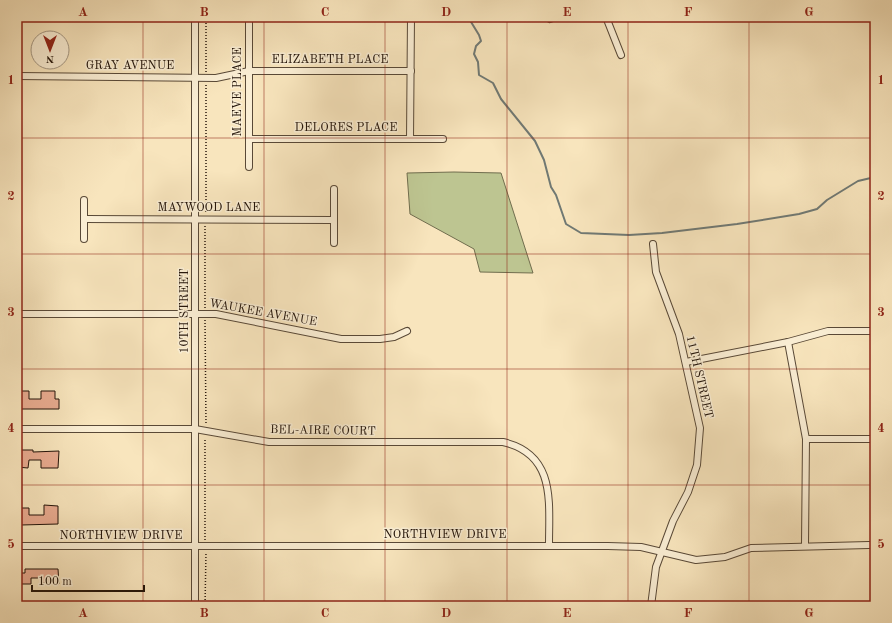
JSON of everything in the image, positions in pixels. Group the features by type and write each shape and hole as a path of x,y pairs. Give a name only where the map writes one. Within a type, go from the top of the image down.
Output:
{"street":[{"name":"10TH STREET","path":"195,17 195,606"},
{"name":"MAEVE PLACE","path":"249,17 249,167"},
{"path":"410,139 411,17"},
{"path":"606,17 621,55"},
{"name":"ELIZABETH PLACE","path":"206,77 216,78 249,71 411,71"},
{"name":"GRAY AVENUE","path":"17,76 206,77"},
{"name":"DELORES PLACE","path":"249,139 443,139"},
{"path":"334,189 334,243"},
{"path":"84,200 84,239"},
{"name":"MAYWOOD LANE","path":"85,219 334,220"},
{"name":"11TH STREET","path":"651,606 656,567 673,521 688,492 697,465 700,428 679,334 656,272 653,244"},
{"name":"WAUKEE AVENUE","path":"17,314 216,314 341,339 380,339 394,337 407,331"},
{"path":"686,362 788,342 828,330 875,331"},
{"path":"788,342 806,439 804,545"},
{"name":"BEL-AIRE COURT","path":"17,429 195,429 269,442 503,442 524,449 533,457 545,477 549,501 549,545"},
{"path":"806,439 875,439"},
{"name":"NORTHVIEW DRIVE","path":"17,546 206,547 549,545 641,547 661,553 696,560 725,557 751,548 804,545 869,545"}],"path":[{"path":"206,17 206,606"}],"green space":[{"path":"407,173 501,173 533,273 480,272 474,249 410,214"},
{"path":"875,604 875,606 749,605"}],"building":[{"path":"17,391 29,391 29,399 41,399 41,391 55,391 55,399 59,399 59,409 17,409"},
{"path":"17,450 33,450 33,452 59,451 58,468 41,468 41,460 29,460 28,468 17,467"},
{"path":"44,505 58,506 58,524 21,525 21,520 17,520 17,508 29,508 29,515 44,515"},
{"path":"25,569 58,569 59,584 42,583 42,578 31,578 31,584 19,584 19,573 25,573"}],"waterway":[{"path":"468,17 481,41 476,46 474,54 478,62 479,75 493,83 501,99 535,141 544,160 551,187 556,195 566,224 581,233 629,235 662,233 737,224 799,214 817,209 827,200 858,181 875,177"}]}
